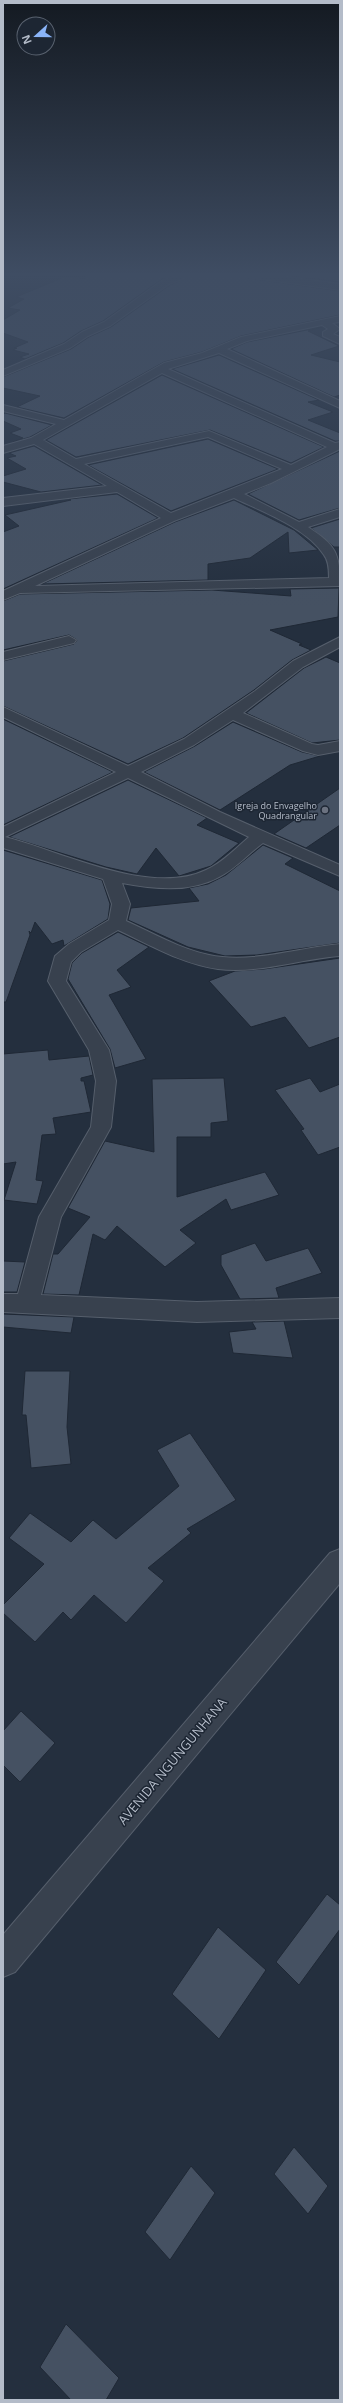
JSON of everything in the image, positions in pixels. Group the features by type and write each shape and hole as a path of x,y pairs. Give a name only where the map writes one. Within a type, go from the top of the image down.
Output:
{"street":[{"path":"3,450 35,440 132,386"},
{"path":"198,386 264,417 338,446"},
{"path":"299,386 340,405"},
{"path":"3,408 65,423"},
{"path":"76,462 209,434 291,469"},
{"path":"35,440 76,462 170,518"},
{"path":"3,596 170,518 235,494 338,446"},
{"path":"3,502 41,499 121,488"},
{"path":"17,590 338,582 330,552 300,526 235,494"},
{"path":"300,526 340,513"},
{"path":"3,656 69,640"},
{"path":"3,833 189,742 260,694 274,681 340,641"},
{"path":"3,711 214,815 262,835 340,871"},
{"path":"232,714 308,748 318,750 340,746"},
{"path":"3,842 110,874 159,884 190,881 211,874 262,835"},
{"path":"27,1303 50,1217 101,1127 106,1081 99,1050 57,981 62,960 75,948 117,923 121,904 110,874"},
{"path":"117,923 180,951 218,963 258,962 318,951 340,950"},
{"path":"3,1303 198,1312 340,1308"},
{"name":"AVENIDA NGUNGUNHANA","path":"3,1960 340,1562"}],"building":[{"path":"3,386 121,386 64,418 17,407 40,396 3,388"},
{"path":"142,386 187,386 324,447 291,463 210,430 76,457 46,440"},
{"path":"211,386 288,386 319,400 308,402 333,412 308,420 340,433 340,441 335,441"},
{"path":"311,386 340,386 340,395 334,397"},
{"path":"5,413 52,425 30,437 13,442 23,438 10,433 21,429 3,421 3,414"},
{"path":"208,439 278,469 171,511 88,465"},
{"path":"34,446 102,485 41,492 3,482 3,476 26,469 7,458 16,456 9,453"},
{"path":"340,451 340,508 299,520 248,494"},
{"path":"117,494 158,518 3,589 3,532 19,526 5,515 71,500 69,499"},
{"path":"234,500 294,530 318,550 289,553 288,532 250,558 208,564 208,580 42,584 175,522"},
{"path":"340,519 340,547 334,547 311,528"},
{"path":"339,588 338,617 270,630 302,644 299,645 311,650 292,660 254,690 183,738 128,764 3,706 3,661 74,644 77,640 69,635 3,650 3,601 20,594 212,590 291,596 290,589"},
{"path":"326,657 340,663 340,740 312,743 246,713 304,668"},
{"path":"3,719 113,772 3,825"},
{"path":"233,722 302,752 320,756 290,765 220,810 144,772 195,746"},
{"path":"128,780 207,818 197,825 239,843 211,866 179,876 156,848 137,874 106,867 9,837"},
{"name":"Igreja do Envagelho Quadrangular","path":"340,788 340,825 306,848 274,834"},
{"path":"263,845 293,858 285,864 340,891 340,943 257,955 225,956 188,947 128,920 131,908 199,901 189,888 208,884 226,875"},
{"path":"3,850 102,880 110,904 108,919 64,946 63,940 52,944 35,922 31,933 29,931 30,935 6,1002 3,1002"},
{"path":"118,932 149,947 117,970 131,987 109,995 146,1059 115,1068 110,1049 68,979 72,963 82,953"},
{"path":"340,958 340,1037 309,1048 285,1017 251,1027 209,981 235,971 264,969"},
{"path":"48,1050 49,1060 89,1056 93,1075 81,1078 81,1081 84,1081 91,1112 53,1118 56,1134 42,1135 36,1180 43,1181 37,1204 4,1200 16,1162 3,1164 3,1054"},
{"path":"224,1078 228,1121 211,1123 211,1137 177,1137 177,1197 265,1172 279,1195 231,1210 226,1199 180,1230 196,1243 165,1267 117,1226 105,1240 93,1234 79,1295 43,1294 53,1254 58,1254 90,1217 68,1208 105,1141 154,1152 152,1079"},
{"path":"310,1078 320,1092 340,1084 340,1147 318,1155 301,1130 304,1129 275,1090"},
{"path":"255,1243 266,1261 308,1248 322,1273 276,1288 279,1298 240,1299 221,1265 221,1255"},
{"path":"3,1261 25,1262 17,1292 3,1292"},
{"path":"3,1314 74,1317 71,1333 3,1327"},
{"path":"284,1321 293,1358 233,1353 229,1332 256,1329 252,1322"},
{"path":"25,1371 70,1371 67,1427 71,1464 31,1468 26,1415 22,1415"},
{"path":"190,1433 236,1500 187,1529 191,1533 148,1568 164,1581 126,1623 94,1595 71,1620 63,1612 35,1642 3,1613 3,1605 44,1564 9,1538 30,1513 71,1542 93,1520 116,1539 179,1486 157,1450"},
{"path":"21,1711 55,1743 20,1782 3,1765 3,1731"},
{"path":"327,1894 340,1905 340,1929 299,1985 276,1962"},
{"path":"218,1927 266,1970 219,2039 172,1994"},
{"path":"294,2147 328,2186 308,2214 274,2174"},
{"path":"191,2166 215,2193 170,2260 145,2232"},
{"path":"66,2324 119,2378 106,2400 71,2400 40,2367"}],"place":[{"name":"Igreja do Envagelho Quadrangular","path":"325,810"}]}
